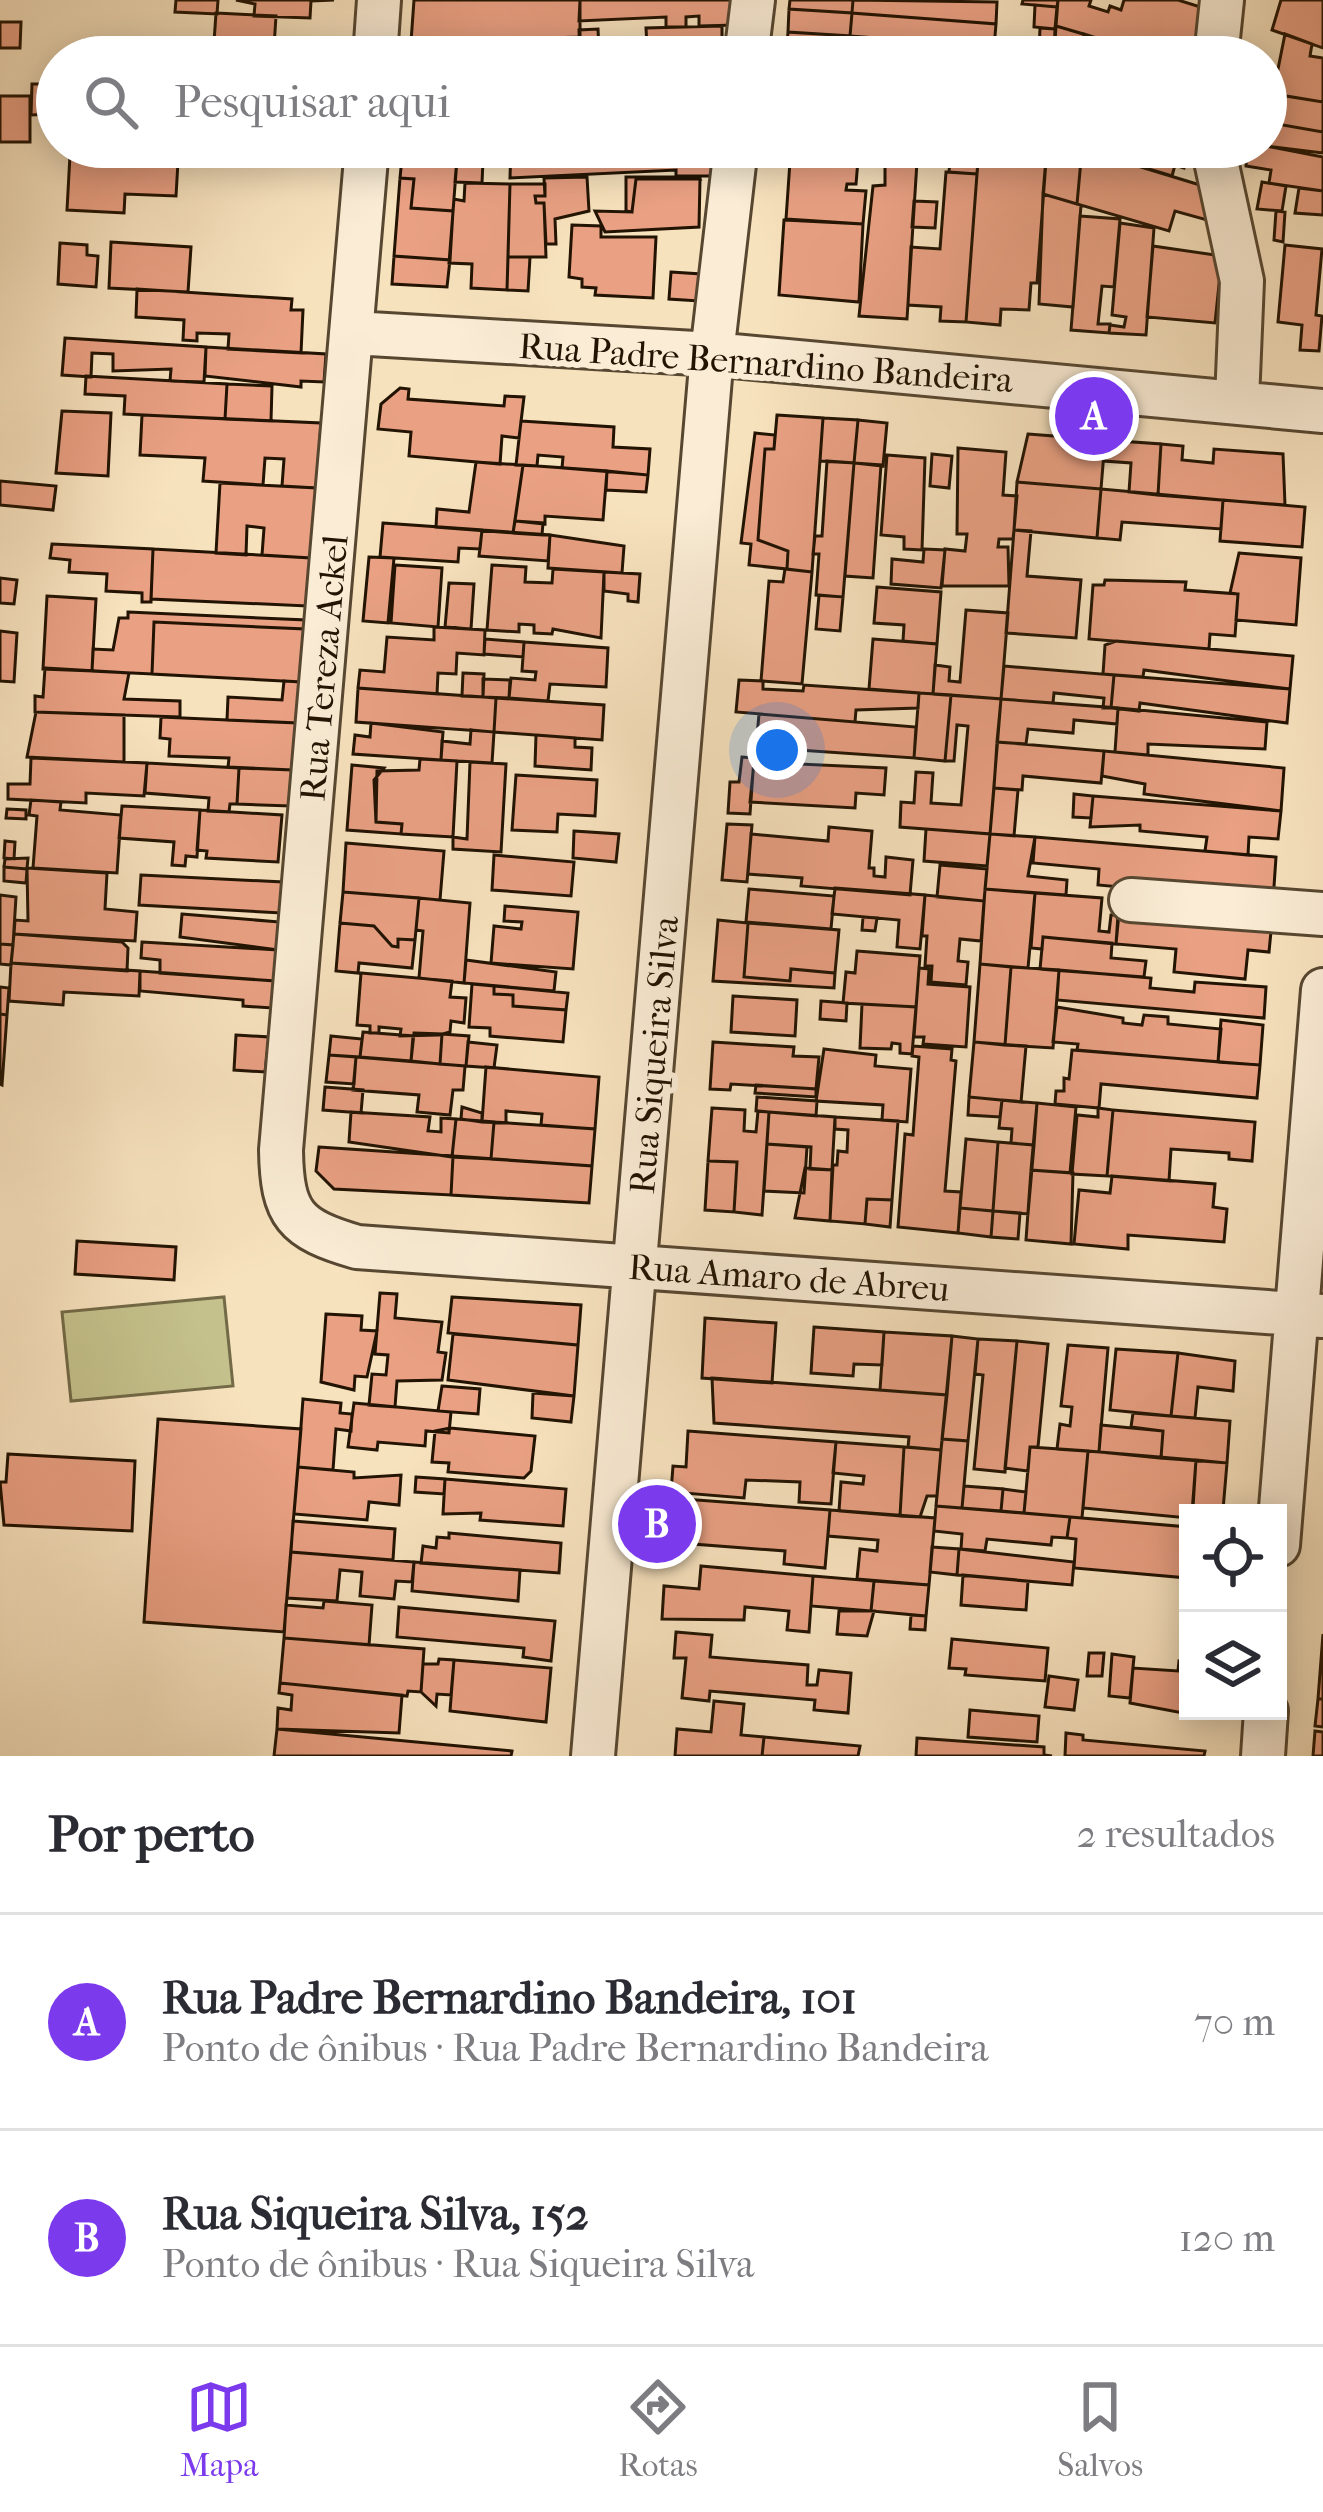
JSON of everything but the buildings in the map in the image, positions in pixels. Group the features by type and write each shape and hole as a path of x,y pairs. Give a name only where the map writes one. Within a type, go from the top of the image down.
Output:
{"street":[{"path":"376,36 379,0"},
{"path":"749,36 753,0"},
{"path":"1218,36 1222,0"},
{"name":"Rua Tereza Ackel","path":"282,1189 366,168"},
{"name":"Rua Siqueira Silva","path":"593,1756 712,354 734,168"},
{"path":"1214,168 1242,281 1237,400"},
{"name":"Rua Padre Bernardino Bandeira","path":"353,333 712,354 1323,411"},
{"path":"1131,900 1323,914"},
{"path":"1284,1504 1309,1315 1323,990"},
{"name":"Rua Amaro de Abreu","path":"282,1189 295,1219 316,1235 357,1247 1309,1315"},
{"path":"1262,1756 1265,1720"}],"shaded area":[{"path":"224,1297 233,1386 71,1401 62,1312"}],"place":[{"name":"Rua Padre Bernardino Bandeira, 101","path":"1094,416"},
{"name":"Rua Siqueira Silva, 152","path":"657,1524"}]}
